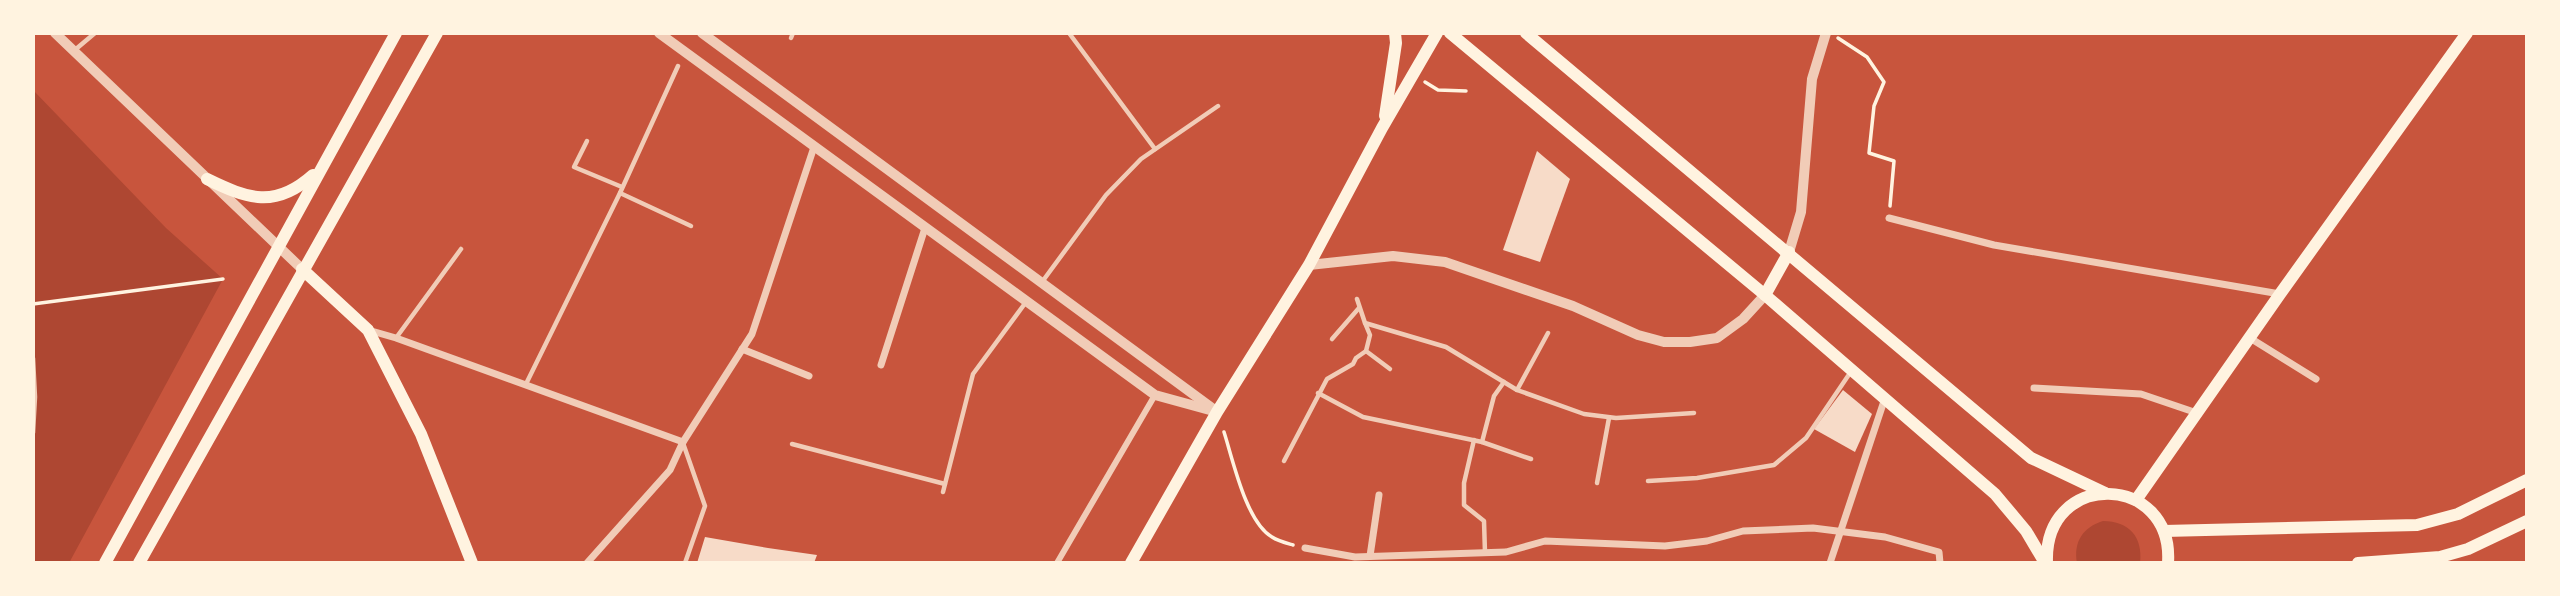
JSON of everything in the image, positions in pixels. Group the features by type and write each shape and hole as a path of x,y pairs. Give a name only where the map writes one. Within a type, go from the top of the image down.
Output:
{"main road":[{"path":"105,563 396,33"},
{"path":"139,563 437,33"},
{"path":"1382,128 1391,83 1395,33"},
{"path":"1131,563 1217,412 1309,265 1382,128 1437,33"},
{"path":"1450,33 1765,295 1995,494 2026,531 2046,563"},
{"path":"1526,33 2031,458 2105,493"},
{"path":"2136,500 2467,33"},
{"path":"207,179 236,193 263,198 284,195 305,183 319,170"},
{"path":"312,253 315,281"},
{"path":"1765,295 1789,253"},
{"path":"302,269 368,330 421,434 472,563"},
{"path":"2164,531 2417,525 2458,514 2527,480"},
{"path":"2046,563 2047,545 2053,525 2066,508 2084,497 2105,493 2121,494 2136,500 2153,513 2164,531 2168,546 2168,563"},
{"path":"2358,563 2440,557 2468,549 2527,521"}],"street":[{"path":"55,33 302,269"},
{"path":"659,33 1155,395 1217,412"},
{"path":"702,33 1217,412"},
{"path":"1789,253 1801,212 1812,79 1828,33"},
{"path":"587,563 670,470 683,442 752,334 814,147"},
{"path":"1889,218 1994,245 2280,294"},
{"path":"881,365 925,228"},
{"path":"1309,265 1393,256 1445,262 1550,297 1638,335 1664,342 1717,338 1743,319 1765,295"},
{"path":"368,330 683,442"},
{"path":"2250,338 2316,379"},
{"path":"743,349 809,376"},
{"path":"2035,388 2141,394 2197,413"},
{"path":"1057,563 1155,395"},
{"path":"1830,563 1885,398"},
{"path":"1370,556 1378,495"},
{"path":"1305,548 1355,556 1405,559 1506,552 1545,541 1665,546 1706,541 1743,531 1803,528 1841,530 1885,537 1939,552 1940,563"}],"lane":[{"path":"72,52 95,33"},
{"path":"1069,33 1155,149"},
{"path":"525,386 678,66"},
{"path":"1041,283 1106,195 1141,159 1218,106"},
{"path":"587,141 574,167 691,226"},
{"path":"396,338 461,249"},
{"path":"1284,461 1327,379 1353,364 1356,358 1366,351 1370,335 1357,299"},
{"path":"943,492 973,374 1026,302"},
{"path":"1332,339 1360,308"},
{"path":"1365,323 1446,346 1517,390 1584,414 1609,418 1694,413"},
{"path":"1517,390 1548,333"},
{"path":"1366,351 1390,369"},
{"path":"33,358 36,397 33,433"},
{"path":"1648,481 1696,478 1774,464 1806,438 1852,370"},
{"path":"1482,442 1494,396 1504,382"},
{"path":"1318,393 1363,417 1474,440 1531,459"},
{"path":"1597,483 1609,418"},
{"path":"1474,440 1464,483 1464,505 1484,521 1485,553"},
{"path":"683,442 705,506 685,563"},
{"path":"792,444 945,484"}],"path":[{"path":"1828,33 1867,57 1884,82 1874,106 1869,153 1894,161 1889,218"},
{"path":"1438,90 1466,91"},
{"path":"33,304 223,279"},
{"path":"1217,412 1259,525 1270,537 1305,548"}],"shaded area":[{"path":"33,90 166,228 223,279 69,563 33,563"},
{"path":"2103,521 2120,524 2132,532 2139,545 2140,563 2077,563 2077,548 2081,536 2090,527"}],"building":[{"path":"1537,151 1570,179 1540,262 1503,250"},
{"path":"1843,390 1872,414 1855,452 1814,429"},
{"path":"705,537 817,555 814,563 697,563"}]}
